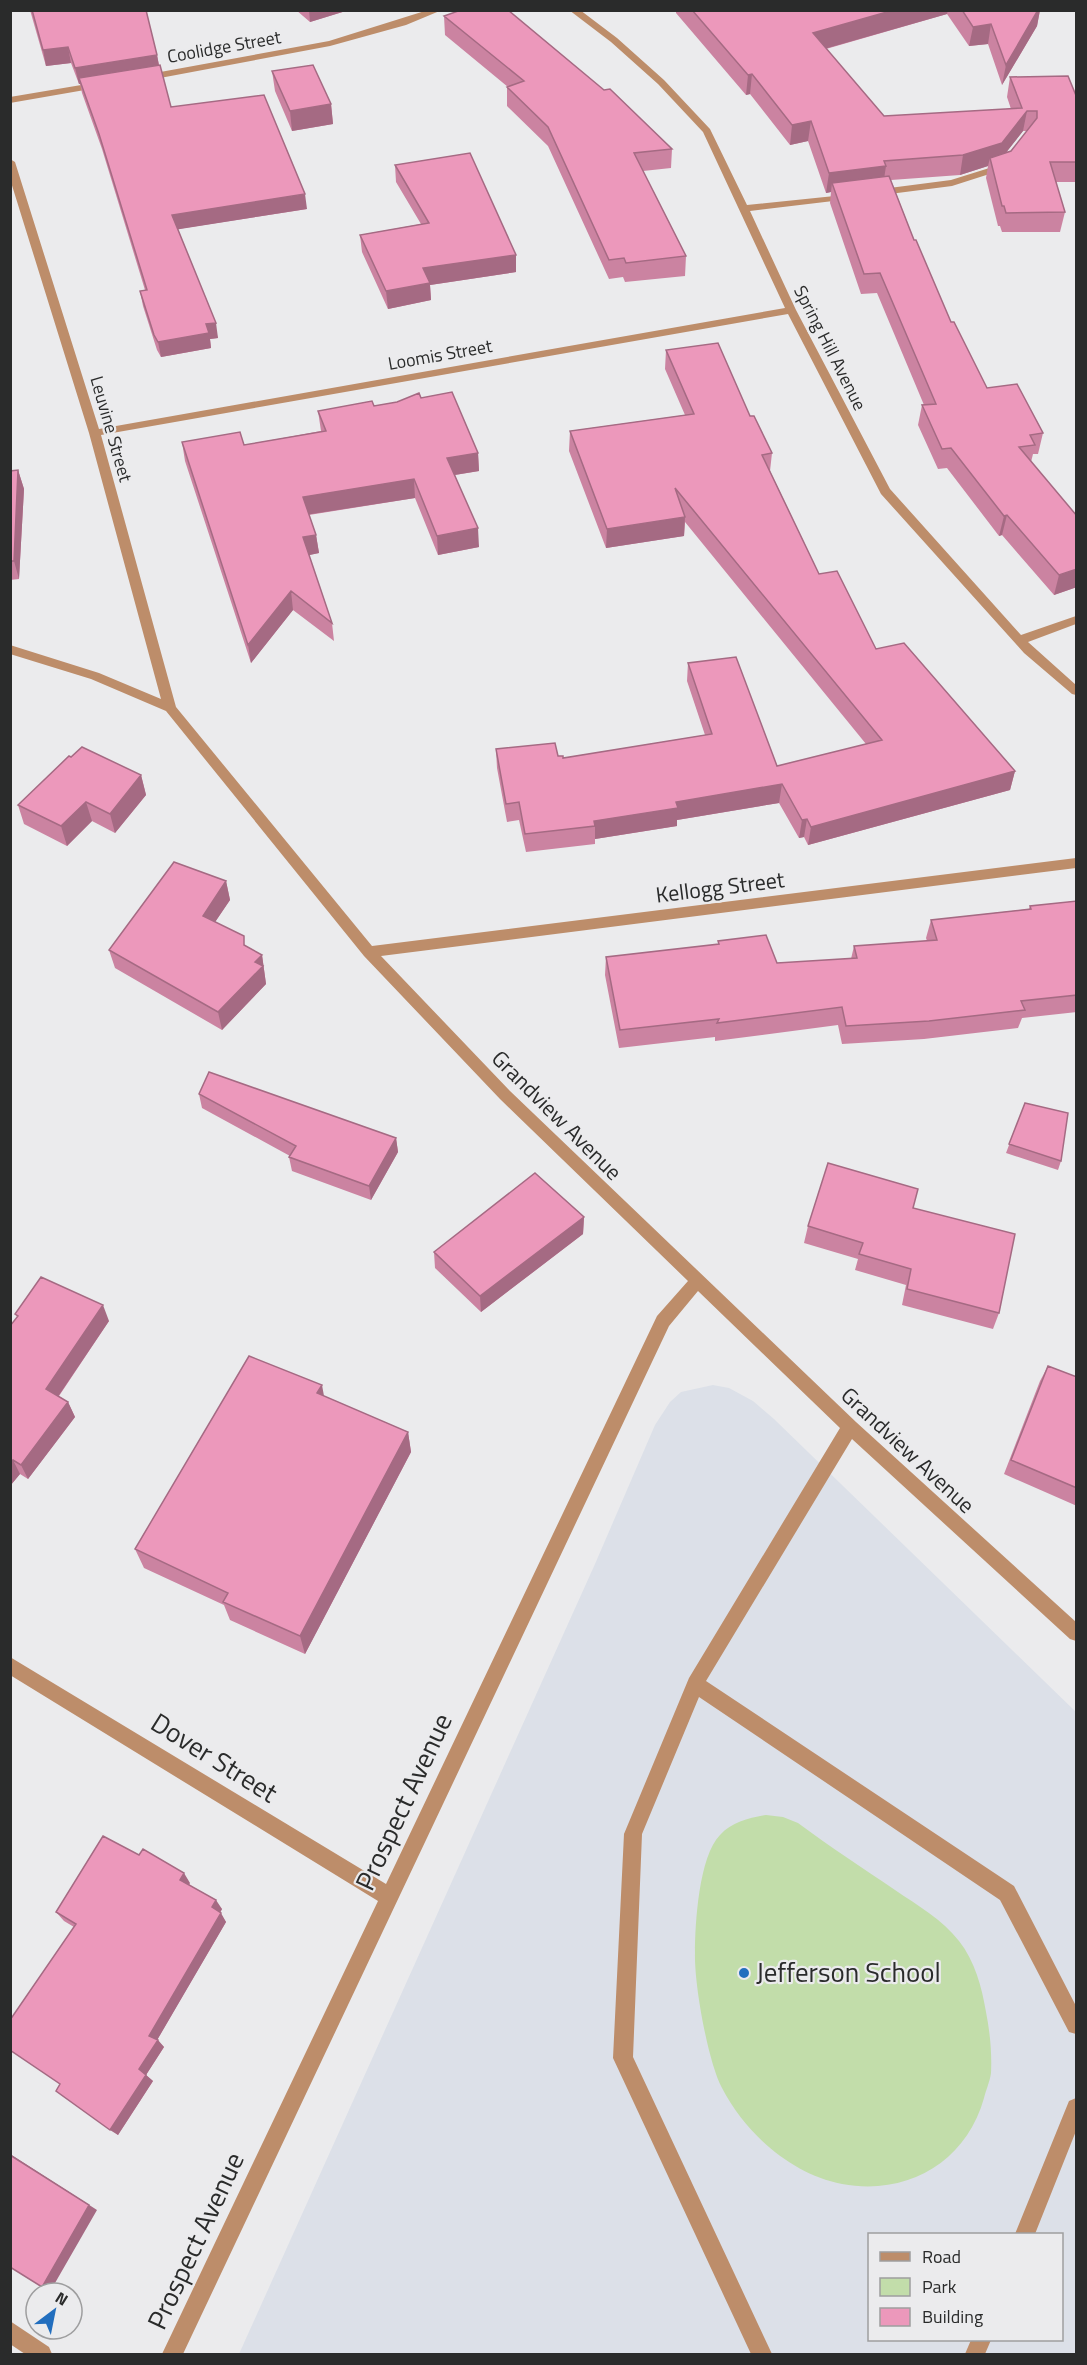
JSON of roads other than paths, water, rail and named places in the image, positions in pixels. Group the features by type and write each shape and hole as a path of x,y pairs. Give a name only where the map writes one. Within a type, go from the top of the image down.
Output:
{"street":[{"name":"Coolidge Street","path":"128,80 269,57 389,29 438,10"},
{"name":"Spring Hill Avenue","path":"573,10 614,40 661,82 707,131 791,310 885,491 1020,640 1077,691"},
{"path":"10,100 105,84"},
{"path":"743,209 952,183 1002,168 1009,159"},
{"name":"Leuvine Street","path":"10,162 95,433 170,708"},
{"name":"Loomis Street","path":"95,433 791,310"},
{"path":"1020,640 1077,620"},
{"name":"Grandview Avenue","path":"10,649 95,676 170,708 369,952 505,1095 850,1427 1077,1633"},
{"name":"Kellogg Street","path":"369,952 1077,863"},
{"name":"Prospect Avenue","path":"172,2355 663,1321 697,1281"},
{"path":"762,2355 623,2058 633,1834 695,1684 850,1427"},
{"name":"Dover Street","path":"10,1665 389,1898"},
{"path":"695,1684 1007,1893 1077,2025"},
{"path":"1025,2233 1077,2108"},
{"path":"10,2331 42,2355"},
{"path":"975,2355 981,2341"}],"place":[{"name":"Jefferson School","path":"744,1973"}]}
